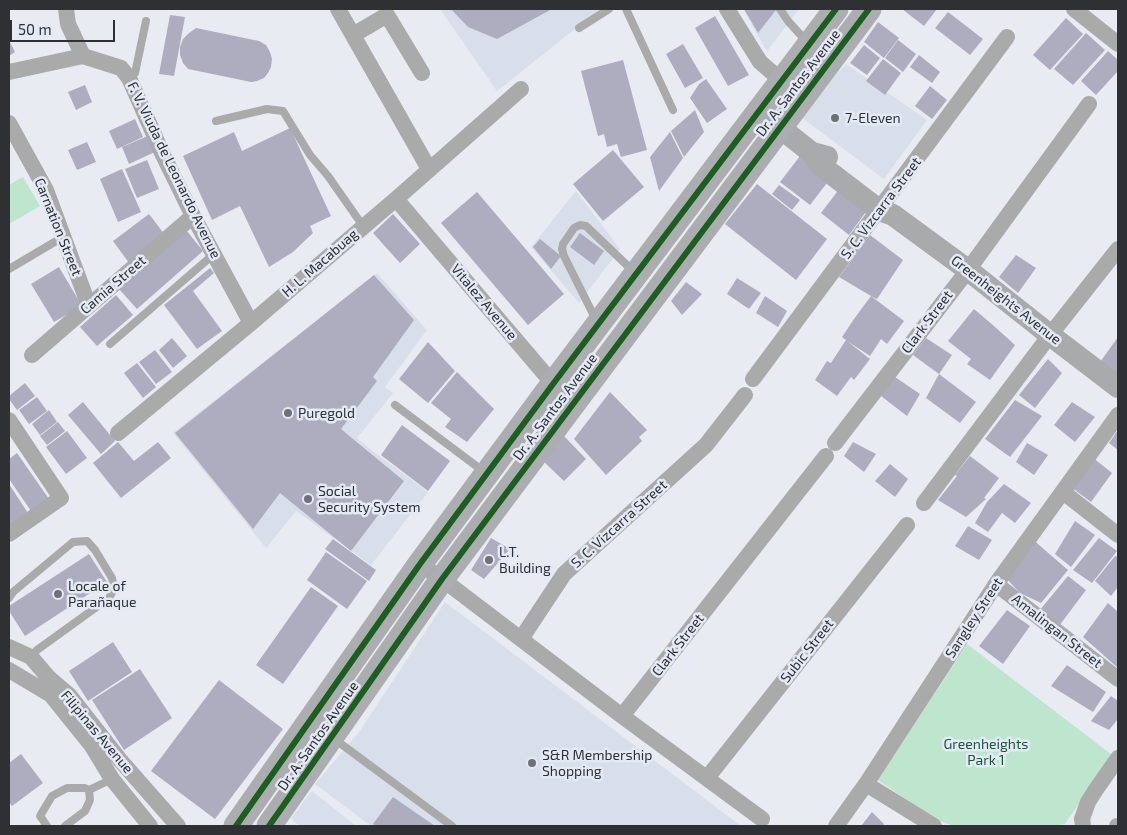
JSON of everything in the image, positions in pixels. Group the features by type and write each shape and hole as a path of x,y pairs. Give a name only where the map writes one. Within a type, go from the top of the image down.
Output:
{"main road":[{"name":"Dr. A. Santos Avenue","path":"277,823 332,736 442,579 869,9"},
{"name":"Dr. A. Santos Avenue","path":"236,826 420,564 598,324 782,81 829,13"}],"street":[{"path":"66,9 68,24 83,56"},
{"path":"338,9 430,169"},
{"path":"727,9 760,62 782,81"},
{"path":"1074,9 1118,44"},
{"path":"353,35 388,16 422,73"},
{"name":"S. C. Vizcarra Street","path":"753,379 886,209 1007,37"},
{"name":"F. V. Viuda de Leonardo Avenue","path":"9,72 83,56 121,68 129,78 163,155 193,216 251,323"},
{"name":"H. L. Macabuag","path":"118,433 251,323 520,89"},
{"name":"Clark Street","path":"622,716 968,270 1089,104"},
{"name":"Greenheights Avenue","path":"759,110 812,153 826,157 886,209 968,270 1118,387"},
{"name":"Carnation Street","path":"9,123 46,190 89,306"},
{"name":"Vitalez Avenue","path":"396,198 572,406"},
{"name":"Camia Street","path":"32,355 193,216"},
{"path":"924,503 1050,335 1118,249"},
{"name":"S. C. Vizcarra Street","path":"521,639 564,574 706,445 745,394"},
{"name":"Sangley Street","path":"836,826 866,784 996,584 1118,415"},
{"path":"9,420 61,498 9,534"},
{"path":"1063,492 1118,535"},
{"name":"Subic Street","path":"706,778 906,525"},
{"path":"420,564 622,716 762,818"},
{"name":"Amalingan Street","path":"996,584 1118,679"},
{"name":"Filipinas Avenue","path":"9,647 31,657 48,677 69,695 98,743 108,774 150,826"},
{"path":"13,673 31,657"},
{"name":"Filipinas Avenue","path":"13,673 51,695 98,743 120,760 178,826"},
{"path":"1083,826 1082,819 1088,802 1118,758"},
{"path":"108,774 120,760"},
{"path":"866,784 934,826"}],"lane":[{"path":"579,28 609,9"},
{"path":"626,9 673,110"},
{"path":"780,9 809,44"},
{"path":"129,78 135,73 146,21"},
{"path":"216,121 267,109 283,111 310,155 328,176 363,226"},
{"path":"598,324 562,249 563,244 574,228 580,225 586,226 636,274"},
{"path":"9,269 63,237"},
{"path":"110,344 214,254"},
{"path":"395,405 487,474"},
{"path":"9,598 13,592 73,542 87,542 95,550 112,578 114,589 109,598 37,650 31,657"},
{"path":"332,736 452,826"},
{"path":"89,790 108,774"},
{"path":"47,826 40,816 52,796 67,788 85,788 89,790"},
{"path":"65,826 85,811 90,800 89,790"}],"shaded area":[{"path":"440,9 600,9 497,91"},
{"path":"743,9 799,9 767,51"},
{"path":"846,64 927,120 884,179 801,117 823,88"},
{"path":"576,191 620,249 579,303 531,247"},
{"name":"Puregold","path":"377,273 427,330 385,387 393,393 357,438 428,492 371,565 296,511 266,548 173,433"},
{"path":"445,602 741,826 371,826 315,784 359,732"},
{"path":"312,791 356,826 299,826 291,818"}],"green space":[{"path":"23,177 40,206 9,224 9,185"},
{"name":"Greenheights Park 1","path":"967,644 1112,755 1065,824 1053,826 954,826 935,819 878,780"}],"building":[{"path":"451,9 552,9 497,39 468,27"},
{"path":"744,9 775,9 776,10 758,33"},
{"path":"902,9 937,9 924,26"},
{"path":"948,12 983,39 970,55 935,28"},
{"path":"170,15 185,17 174,76 159,74"},
{"path":"715,16 749,75 728,86 695,28"},
{"path":"1066,18 1083,34 1050,70 1033,55"},
{"path":"878,22 899,38 884,58 864,42"},
{"path":"196,28 259,41 266,45 272,59 268,73 264,78 251,82 188,69 180,55 180,47 183,39"},
{"path":"1086,33 1105,50 1073,85 1054,69"},
{"path":"9,40 15,52 9,56"},
{"path":"898,40 916,54 903,72 885,58"},
{"path":"683,44 703,78 685,88 666,54"},
{"path":"864,45 880,58 867,75 850,63"},
{"path":"1108,51 1118,60 1118,71 1096,95 1081,81"},
{"path":"919,55 940,72 932,83 910,67"},
{"path":"883,59 901,73 885,95 866,81"},
{"path":"623,60 647,150 621,157 617,144 607,147 604,134 598,136 581,71"},
{"path":"706,79 727,109 707,123 690,98 699,84"},
{"path":"85,85 92,102 76,110 68,92"},
{"path":"930,86 947,100 932,119 915,106"},
{"path":"695,110 704,132 684,157 671,131"},
{"path":"135,119 143,137 117,149 109,131"},
{"path":"290,128 331,216 310,226 313,233 293,252 269,267 240,206 212,220 183,156 234,132 242,151"},
{"path":"670,132 683,158 659,191 650,157"},
{"path":"150,135 157,151 129,164 122,147"},
{"path":"87,142 96,162 77,170 68,150"},
{"path":"613,150 644,187 603,221 573,184"},
{"path":"800,156 830,179 810,205 780,182"},
{"path":"147,160 159,189 137,198 125,169"},
{"path":"122,169 141,212 118,222 100,179"},
{"path":"757,184 827,239 796,280 725,224"},
{"path":"779,185 800,200 792,210 772,194"},
{"path":"840,188 868,209 849,235 821,213"},
{"path":"477,192 564,294 528,325 441,223"},
{"path":"149,214 165,235 129,263 113,241"},
{"path":"393,214 420,244 400,263 373,233"},
{"path":"186,230 203,251 137,309 119,289"},
{"path":"580,233 604,251 594,265 570,247"},
{"path":"870,235 903,260 877,299 839,277"},
{"path":"540,239 561,256 551,269 533,247"},
{"path":"1016,255 1036,268 1018,293 999,277"},
{"path":"59,267 82,306 54,322 31,284"},
{"path":"210,268 214,273 193,291 222,331 197,349 164,305"},
{"name":"Puregold","path":"374,275 414,320 373,377 377,381 341,429 404,481 351,551 280,493 253,529 175,433"},
{"path":"737,278 761,293 749,309 727,294"},
{"path":"686,282 702,294 682,315 671,301"},
{"path":"116,295 133,315 97,346 80,327"},
{"path":"765,296 787,311 778,327 756,313"},
{"path":"871,296 904,321 887,344 881,339 870,356 847,341 870,359 854,380 851,377 837,396 815,380 827,361 831,363 846,340 842,337"},
{"path":"974,309 1015,345 990,380 967,364 971,359 948,341"},
{"path":"1118,337 1118,378 1098,365"},
{"path":"172,338 187,356 173,368 159,350"},
{"path":"926,338 952,355 939,374 913,355"},
{"path":"428,342 455,371 428,403 399,379"},
{"path":"155,350 172,372 156,384 139,362"},
{"path":"1048,359 1062,373 1035,408 1019,395"},
{"path":"137,363 156,387 143,398 124,373"},
{"path":"457,372 494,409 467,442 445,427 451,419 431,403"},
{"path":"939,374 976,402 960,423 926,398"},
{"path":"895,377 920,394 907,416 881,396"},
{"path":"25,383 35,396 17,410 9,396"},
{"path":"610,392 647,430 639,437 642,441 606,475 574,439"},
{"path":"37,397 47,411 29,424 19,410"},
{"path":"1015,400 1042,416 1010,457 985,439"},
{"path":"83,402 115,441 101,454 68,415"},
{"path":"1072,402 1095,417 1075,442 1054,425"},
{"path":"49,410 57,422 40,435 32,424"},
{"path":"58,422 65,431 47,445 40,436"},
{"path":"402,425 450,461 428,491 381,455"},
{"path":"1118,430 1118,450 1109,443"},
{"path":"67,431 87,458 66,474 46,447"},
{"path":"564,436 586,459 564,481 543,461"},
{"path":"118,442 134,461 158,442 171,458 121,498 93,463"},
{"path":"853,442 876,454 864,472 844,456"},
{"path":"1027,443 1048,455 1034,475 1016,462"},
{"path":"17,453 49,499 31,511 9,479 9,459"},
{"path":"970,456 999,478 984,498 986,499 966,517 938,500"},
{"path":"1092,457 1112,473 1091,502 1071,487"},
{"path":"890,464 908,479 895,497 875,481"},
{"path":"9,484 28,513 9,527"},
{"path":"1004,484 1031,503 1015,523 1002,513 988,532 975,523 987,502"},
{"path":"1075,521 1095,535 1071,567 1055,554"},
{"path":"968,526 992,540 979,560 955,546"},
{"name":"L.T. Building","path":"491,538 510,549 484,579 471,570"},
{"path":"1031,538 1068,570 1041,603 1020,593 1003,575"},
{"path":"1099,538 1117,551 1092,583 1073,570"},
{"path":"333,539 376,570 369,581 325,549"},
{"path":"326,552 367,581 347,609 307,580"},
{"name":"Locale of Parañaque","path":"89,554 107,582 25,636 9,611 9,606"},
{"path":"1115,556 1118,557 1118,587 1111,596 1095,581"},
{"path":"1068,576 1086,590 1059,626 1039,611"},
{"path":"311,587 338,606 283,684 256,665"},
{"path":"1108,603 1118,612 1118,668 1083,637"},
{"path":"1007,610 1030,626 1003,664 979,646"},
{"path":"113,642 132,672 88,701 69,671"},
{"path":"1067,665 1106,692 1093,712 1051,686"},
{"path":"140,669 172,718 124,750 92,700"},
{"path":"219,680 283,729 215,819 151,771"},
{"path":"1111,696 1118,701 1118,719 1109,730 1091,721"},
{"path":"21,754 43,783 12,806 9,802 9,763"},
{"path":"393,797 435,826 375,826 373,824"},
{"path":"872,812 884,824 883,826 861,826"}],"cycle path":[{"path":"236,826 420,564 553,384 836,9"},
{"path":"269,826 442,579 869,9"}],"place":[{"name":"7-Eleven","path":"835,118"},
{"name":"Puregold","path":"288,413"},
{"name":"Social Security System","path":"308,499"},
{"name":"L.T. Building","path":"489,560"},
{"name":"Locale of Parañaque","path":"58,594"},
{"name":"S&R Membership Shopping","path":"532,763"}]}
